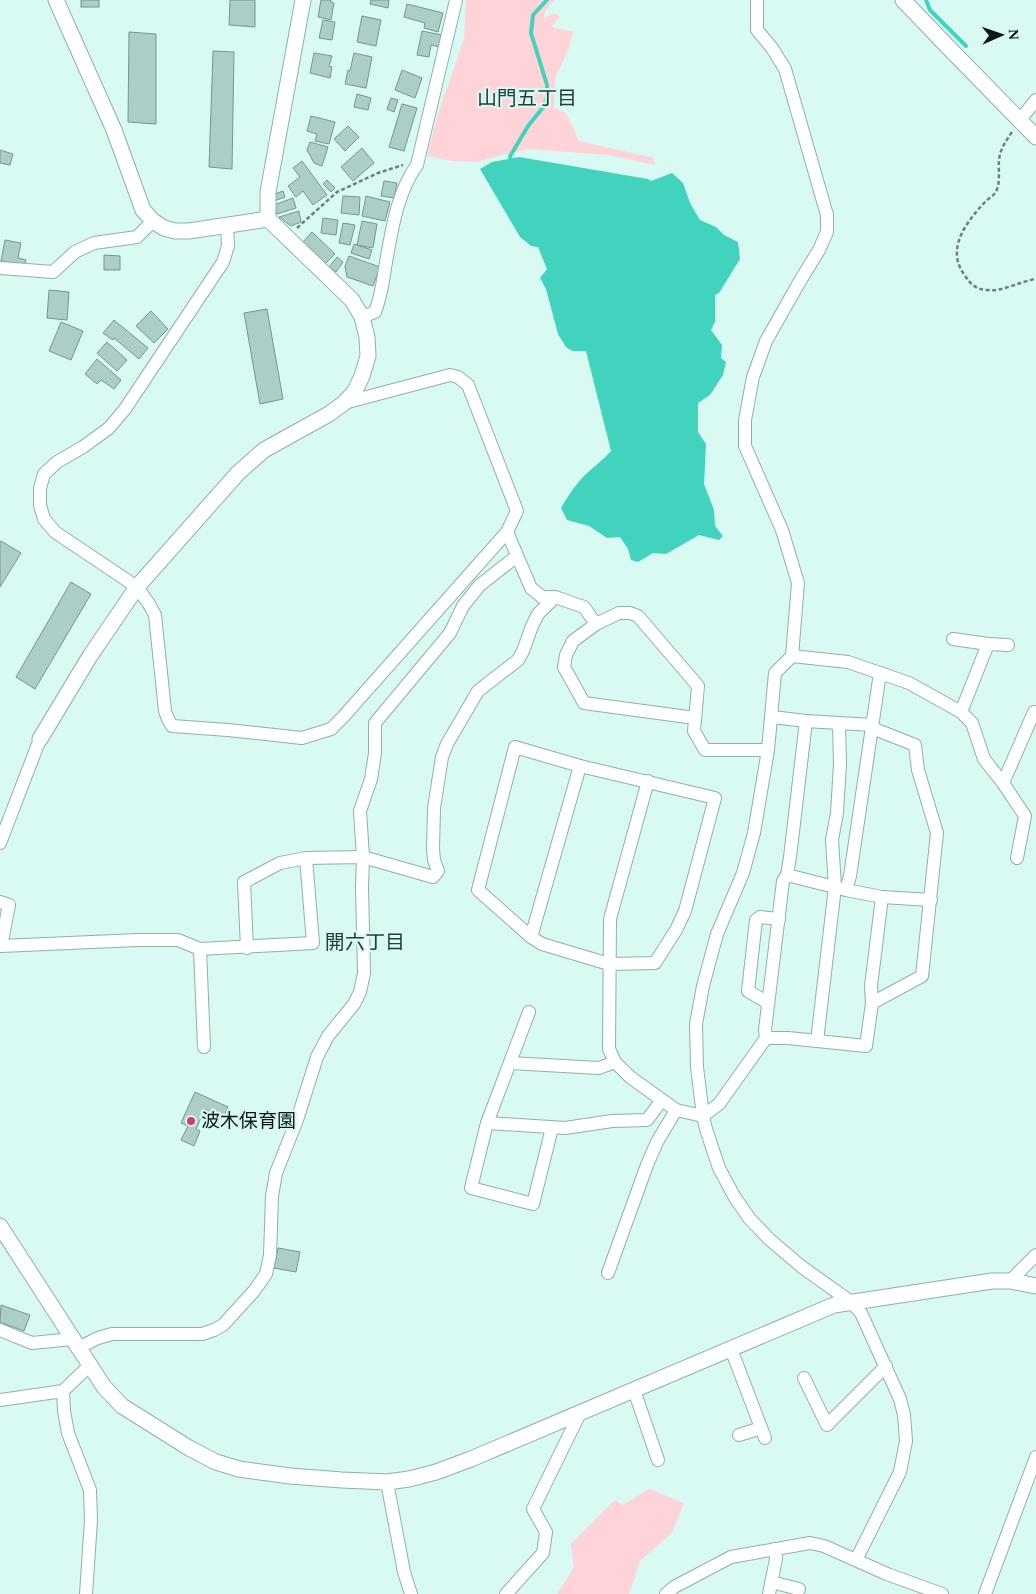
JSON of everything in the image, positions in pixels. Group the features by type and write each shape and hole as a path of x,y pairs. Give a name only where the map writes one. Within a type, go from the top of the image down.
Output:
{"street":[{"path":"56,0 114,130 143,210 153,221 175,232 268,219"},
{"path":"0,843 40,739 90,656 137,587 238,473 264,450 329,414 344,403 355,391 362,376 368,356 367,337 362,317 352,300 268,219 268,192 303,0"},
{"path":"362,317 375,312 381,298 397,207 411,174 417,166 456,0"},
{"path":"756,0 757,30 772,48 785,69 827,216 827,232 819,250 766,341 753,378 745,420 745,446 782,530 798,583 797,612 792,656 775,673 768,750 754,833 743,873 717,934 703,986 696,1024 697,1067 706,1129 719,1168 734,1196 749,1218 802,1267 851,1302 861,1313 900,1399 904,1415 906,1441 900,1472 856,1560"},
{"path":"903,0 1036,137"},
{"path":"1019,121 1036,100"},
{"path":"0,268 53,272 75,252 94,243 137,237 153,221"},
{"path":"227,225 228,246 223,262 125,409 109,428 83,447 57,462 44,474 40,488 40,505 44,519 55,532 137,587 155,615 165,711 172,726 302,738 331,729 507,532 518,511 468,385 458,377 450,375 344,403"},
{"path":"507,532 532,588 542,597 555,597 584,607 596,624"},
{"path":"0,1330 32,1343 75,1343 112,1334 202,1334 223,1325 254,1291 266,1274 270,1255 272,1196 276,1173 297,1120 317,1057 328,1036 354,1004 360,992 364,973 363,857 360,811 371,779 375,753 376,723 450,633 463,606 480,586 517,556"},
{"path":"247,948 244,882 280,862 306,858 363,857 433,877 438,871 434,860 433,848 434,808 442,757 447,744 478,691 518,660 524,652 538,614 555,597"},
{"path":"695,718 584,703 564,667 566,655 573,641 596,624 619,613 630,613 638,616 698,686 694,731 705,750 768,750"},
{"path":"953,639 1008,645"},
{"path":"961,712 988,644"},
{"path":"792,656 848,662 909,683 961,712 972,722 984,759 1025,816 1017,858"},
{"path":"840,889 850,876 880,673"},
{"path":"1003,783 1034,712"},
{"path":"772,717 872,727 916,745 918,770 937,834 922,976 872,1003"},
{"path":"648,781 610,919 609,1049 615,1062 630,1077 676,1110 703,1116 719,1104 766,1038 765,1030 783,881 787,875 790,857 806,720"},
{"path":"817,1041 840,889 832,840 838,813 840,723"},
{"path":"515,747 580,766 648,781 715,798 685,911 656,963 609,964 542,944 531,937 478,890 515,747"},
{"path":"531,937 580,766"},
{"path":"0,902 9,905 1,946 178,940 200,949 313,943 306,858"},
{"path":"787,875 840,889 882,897 931,900"},
{"path":"766,1038 866,1046 882,897"},
{"path":"768,1003 748,991 756,920 760,917 779,919"},
{"path":"200,949 204,1047"},
{"path":"529,1012 487,1123 471,1188 534,1204 552,1128"},
{"path":"510,1064 599,1068 615,1062"},
{"path":"487,1123 552,1128 579,1127 590,1123 612,1121 646,1120 662,1100"},
{"path":"608,1273 647,1165 657,1142 676,1110"},
{"path":"0,1226 89,1366 104,1387 122,1406 189,1448 216,1462 240,1469 290,1476 342,1480 387,1482 436,1472 834,1305 992,1280 1036,1286"},
{"path":"1010,1281 1036,1254"},
{"path":"731,1348 763,1433 739,1436"},
{"path":"0,1400 63,1391 89,1366"},
{"path":"804,1378 826,1425 886,1366"},
{"path":"634,1390 658,1460"},
{"path":"63,1391 68,1433 90,1490 91,1520 86,1594"},
{"path":"506,1594 544,1553 546,1532 533,1509 580,1413"},
{"path":"985,1594 1036,1457"},
{"path":"387,1482 404,1572 411,1594"},
{"path":"666,1594 674,1587 731,1557 810,1544 824,1546 887,1574 942,1594"},
{"path":"775,1549 776,1560 770,1588 799,1590"}],"path":[{"path":"1019,121 1002,146 996,192 987,200 961,232 956,256 961,271 977,289 990,291 1036,279"},
{"path":"288,238 337,192 355,182 386,170 400,166 417,166"}],"shaded area":[{"path":"466,0 555,0 545,11 544,18 554,13 560,17 551,27 573,32 569,48 555,78 554,108 566,113 579,141 654,158 655,165 608,155 529,149 477,162 452,161 427,156 438,114 464,39"},
{"path":"519,157 651,181 672,173 683,183 690,203 700,220 716,227 724,235 738,242 740,259 719,293 715,295 715,322 711,330 722,345 721,358 726,362 723,375 710,395 698,403 698,432 706,444 704,484 714,510 715,526 723,536 719,540 699,535 666,554 653,553 638,562 631,560 628,549 620,537 607,538 589,526 567,520 561,508 566,499 581,479 611,451 586,351 572,351 566,347 558,334 546,289 540,278 547,269 538,247 531,246 520,237 480,169 492,162"},
{"path":"649,1489 684,1503 672,1533 640,1561 629,1594 557,1594 574,1568 571,1544 615,1500 623,1505"}],"building":[{"path":"81,0 99,0 99,7 81,7"},
{"path":"230,0 255,0 255,27 229,25"},
{"path":"321,0 331,0 334,3 331,20 318,17"},
{"path":"371,0 389,0 388,8 370,4"},
{"path":"407,4 443,13 438,32 424,28 425,23 404,17"},
{"path":"362,16 381,20 376,46 357,42"},
{"path":"323,20 335,22 332,40 319,38"},
{"path":"422,31 442,35 440,47 431,45 429,57 417,55"},
{"path":"129,32 156,34 156,124 128,122"},
{"path":"213,51 234,52 232,169 209,167"},
{"path":"314,53 332,56 329,66 332,67 330,78 310,73"},
{"path":"354,53 372,57 366,88 345,84"},
{"path":"402,70 422,78 415,98 395,90"},
{"path":"357,94 371,98 368,110 354,107"},
{"path":"391,98 398,100 394,112 387,109"},
{"path":"402,104 417,108 404,151 389,147"},
{"path":"311,116 335,122 329,144 315,141 317,134 307,131"},
{"path":"348,126 359,137 345,151 334,139"},
{"path":"310,142 328,147 322,166 314,163 307,150"},
{"path":"362,148 374,163 353,181 341,167"},
{"path":"0,150 13,154 10,165 0,163"},
{"path":"302,161 327,195 313,205 303,191 296,197 288,186 300,177 293,168"},
{"path":"327,180 335,188 331,192 323,184"},
{"path":"384,181 397,183 394,198 381,196"},
{"path":"283,191 285,197 274,201 272,195"},
{"path":"343,196 360,197 359,215 341,213"},
{"path":"366,196 390,202 385,221 362,216"},
{"path":"293,198 296,208 277,214 274,205"},
{"path":"299,211 301,222 291,226 279,217"},
{"path":"323,218 338,220 336,235 321,233"},
{"path":"362,221 377,224 373,248 357,245"},
{"path":"343,223 355,225 350,245 339,243"},
{"path":"312,232 335,254 324,265 302,243"},
{"path":"5,240 21,243 18,258 26,260 24,266 1,261"},
{"path":"354,244 372,250 369,259 351,253"},
{"path":"104,255 120,256 120,270 104,270"},
{"path":"349,256 380,267 373,286 347,277 345,266"},
{"path":"337,257 343,262 336,272 329,267"},
{"path":"49,290 69,292 67,320 47,318"},
{"path":"267,309 283,399 260,404 244,313"},
{"path":"151,311 168,329 154,343 136,326"},
{"path":"114,320 148,348 139,359 114,338 113,340 103,333"},
{"path":"61,322 83,331 71,360 49,351"},
{"path":"107,342 127,360 117,371 97,353"},
{"path":"97,359 121,380 114,389 101,380 97,384 85,374"},
{"path":"1,541 21,553 0,587 0,543"},
{"path":"71,582 91,594 35,689 16,677"},
{"name":"波木保育園","path":"195,1092 228,1107 223,1118 205,1109 196,1129 200,1131 194,1146 181,1140 188,1126 181,1123"},
{"path":"278,1248 300,1252 296,1272 274,1268"},
{"path":"1,1305 30,1315 24,1331 0,1322"}],"waterway":[{"path":"511,163 510,156 528,126 545,105 547,85 531,33 533,15 547,0"},
{"path":"926,0 930,10 966,46"}],"place":[{"name":"波木保育園","path":"191,1121"}],"district":[{"name":"山門五丁目","path":"527,99"},
{"name":"開六丁目","path":"365,943"}]}
